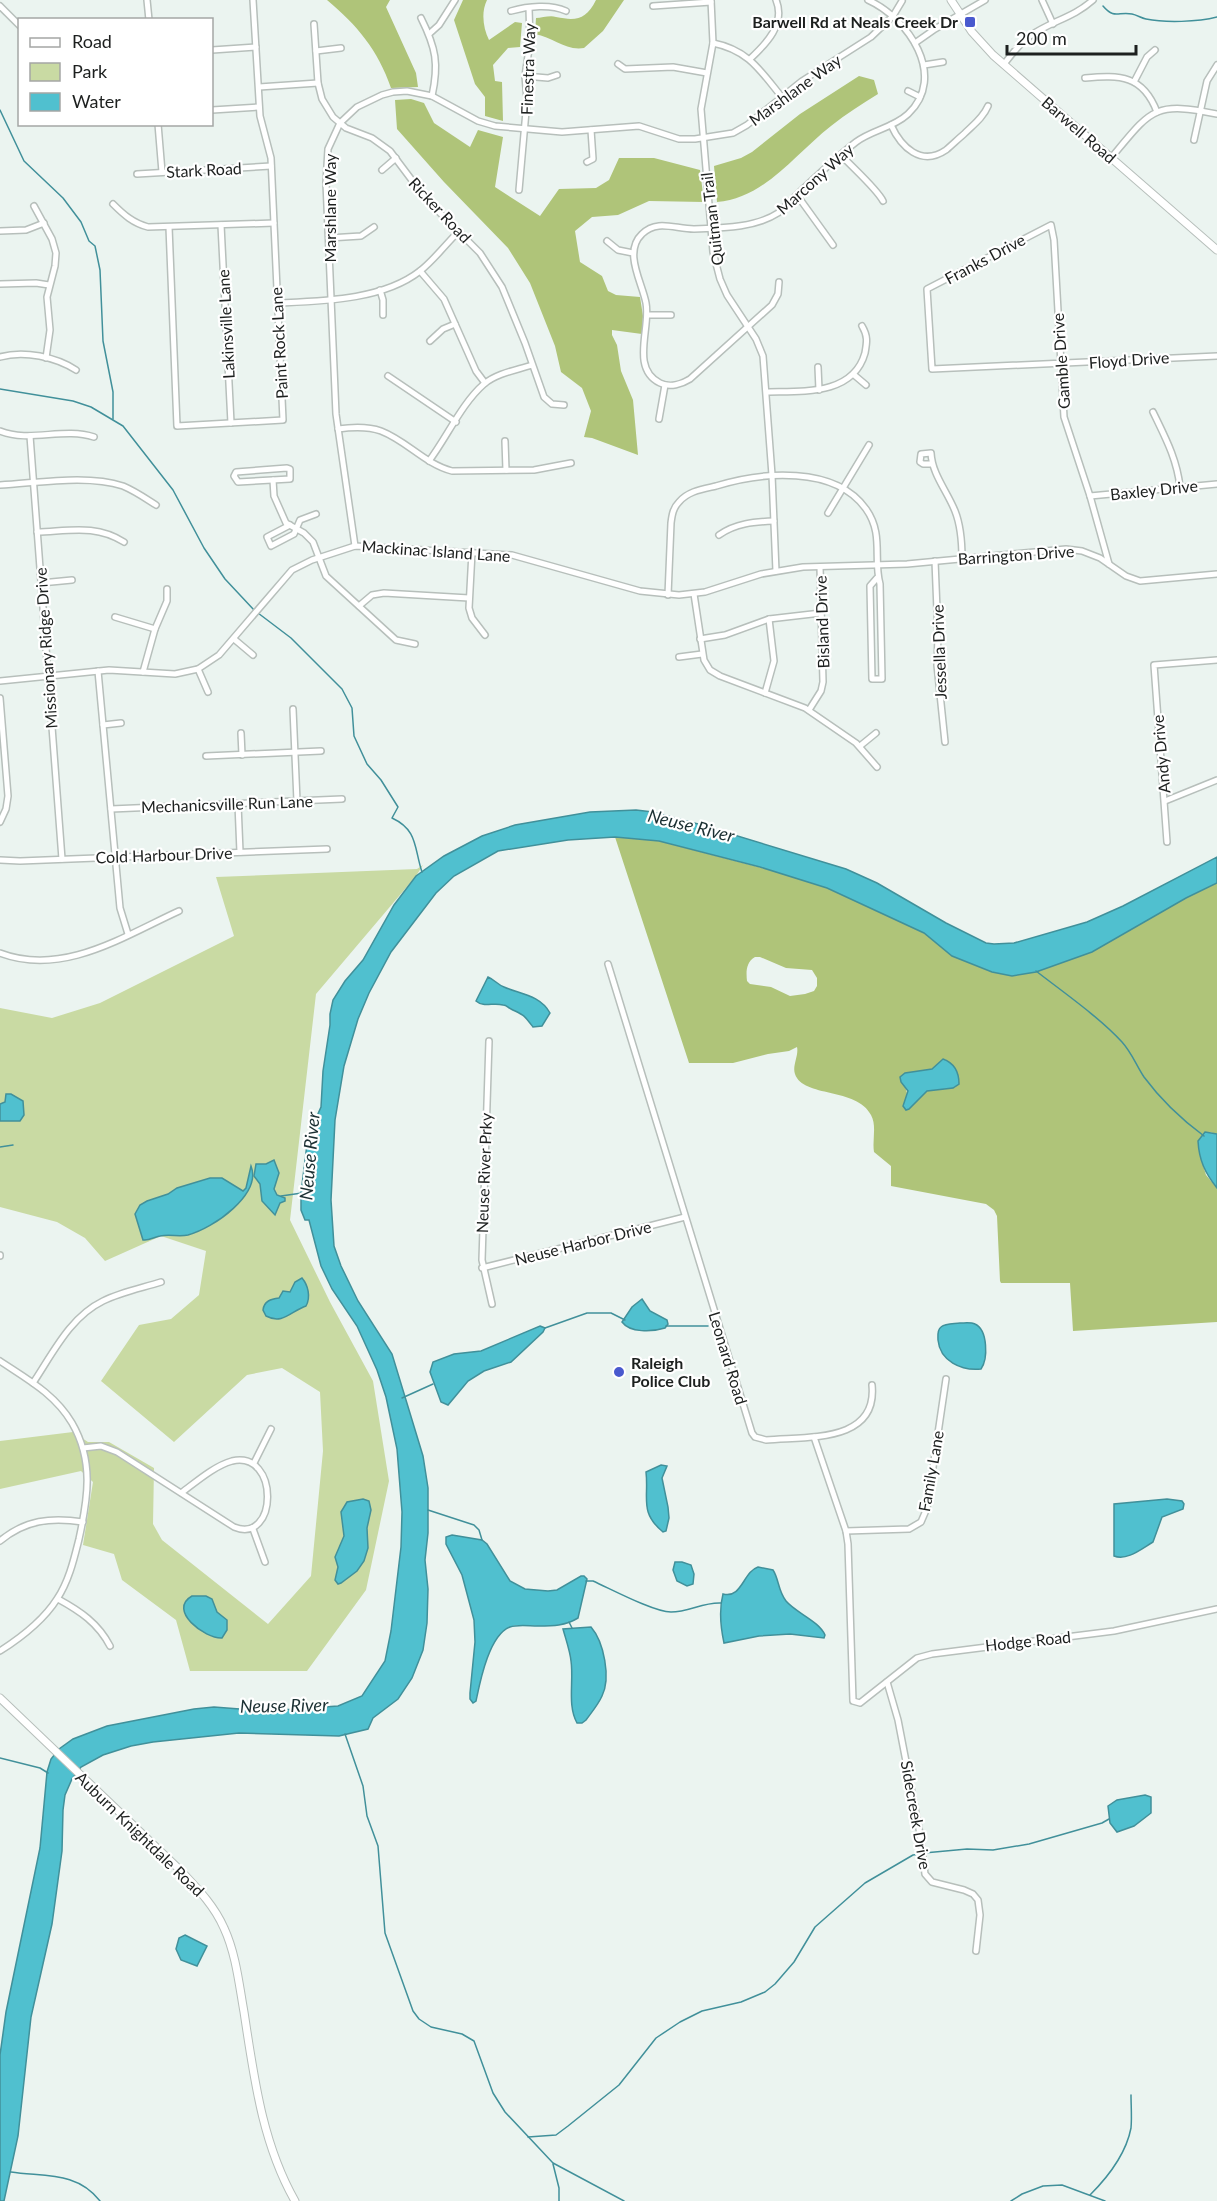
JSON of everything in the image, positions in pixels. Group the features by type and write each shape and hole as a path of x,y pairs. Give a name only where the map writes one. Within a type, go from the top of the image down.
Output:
{"street":[{"path":"147,0 148,18"},
{"name":"Paint Rock Lane","path":"170,227 177,426 283,420 271,166 259,107 253,0"},
{"path":"429,34 439,25 455,0"},
{"path":"750,59 765,45 774,32 780,13 776,0"},
{"path":"868,0 886,9 915,43 924,65 925,80 920,97 908,91"},
{"name":"Barwell Road","path":"951,0 982,44 1217,250"},
{"path":"915,43 985,0"},
{"path":"1042,0 1053,24"},
{"path":"1004,64 1021,43 1076,13 1093,0"},
{"path":"653,6 711,1"},
{"name":"Quitman Trail","path":"711,1 713,43 702,98 714,258 727,295 756,339 763,356 767,392 776,571"},
{"name":"Marshlane Way","path":"355,546 338,429 326,160 333,135 340,123 357,107 382,94 407,91 432,96 478,121 495,126 562,132 639,126 679,139 723,136 739,131 781,96 871,37 893,16 902,1"},
{"path":"0,6 18,24"},
{"path":"511,11 557,7 566,11"},
{"name":"Finestra Way","path":"519,190 526,130 525,76 530,42 529,8"},
{"path":"421,18 437,60 432,96"},
{"name":"Ricker Road","path":"314,24 321,99 333,117 346,128 372,138 390,151 426,199 480,253 496,277 525,343 544,398 552,404 564,405"},
{"path":"713,43 736,49 750,59 781,96"},
{"path":"213,50 256,47"},
{"path":"316,51 341,48"},
{"path":"1134,82 1147,57 1155,50"},
{"path":"924,65 943,62"},
{"path":"618,64 625,69 673,67 707,73"},
{"path":"1194,140 1207,81 1217,65"},
{"path":"525,76 548,78 557,75"},
{"path":"1085,78 1119,77 1134,82 1146,91 1157,112"},
{"path":"259,87 318,83"},
{"name":"Marcony Way","path":"633,253 637,238 652,226 711,228 753,223 769,218 863,137 891,125 909,113 920,97"},
{"path":"891,125 897,138 908,150 918,154 936,154 947,149 980,119 988,106"},
{"path":"213,110 259,107"},
{"path":"1111,158 1141,122 1157,112 1174,108 1217,114"},
{"path":"158,126 162,172"},
{"path":"588,162 593,159 591,130"},
{"path":"841,155 883,201"},
{"path":"382,170 396,158"},
{"name":"Stark Road","path":"137,174 271,166"},
{"path":"797,195 833,245"},
{"path":"113,204 136,224 148,227 274,223"},
{"path":"34,206 52,239 56,253 47,304 49,338 46,358"},
{"path":"0,231 26,230 44,223"},
{"name":"Lakinsville Lane","path":"221,225 231,423"},
{"name":"Gamble Drive","path":"1051,225 1054,240 1065,417 1109,564"},
{"name":"Franks Drive","path":"932,369 927,289 1051,225"},
{"path":"329,238 361,236 374,227"},
{"path":"278,303 345,299 404,282 420,271 459,231"},
{"path":"606,241 618,250 633,253 648,315 644,361 649,374 665,385 680,385 690,379 748,327 777,299 779,282"},
{"path":"420,271 444,299 476,371 485,383"},
{"path":"0,284 50,285"},
{"path":"380,290 383,315"},
{"path":"648,315 671,315"},
{"path":"430,340 443,329 455,324"},
{"path":"767,392 819,390 839,384 853,374 863,358 867,342 862,326"},
{"path":"0,357 15,354 46,358 61,362 76,370"},
{"name":"Floyd Drive","path":"932,369 1217,356"},
{"path":"429,461 471,398 485,383 498,376 532,365"},
{"path":"818,367 819,390"},
{"path":"853,374 866,385"},
{"path":"388,376 456,422"},
{"path":"659,418 665,385"},
{"path":"1153,412 1175,460 1180,487"},
{"path":"338,429 360,427 381,431 429,461 452,471 534,470 571,463"},
{"path":"0,431 10,435 84,434 94,437"},
{"name":"Missionary Ridge Drive","path":"30,436 62,860"},
{"path":"506,441 506,470"},
{"path":"828,513 869,444"},
{"path":"932,464 920,462 921,454 931,453 932,464 957,517 962,559"},
{"path":"290,469 291,479 273,480 238,482 235,481 234,474 236,472 290,469"},
{"path":"668,595 671,523 678,503 693,492 747,477 792,475 830,483 860,502 872,519 877,540 877,578 880,584 882,679 872,679 870,586 877,578"},
{"path":"0,485 84,480 106,482 133,490 156,505"},
{"path":"273,480 276,503 286,523 313,542 326,576 396,640 415,644"},
{"name":"Baxley Drive","path":"1090,496 1217,484"},
{"path":"294,527 294,534 271,546 267,537 294,527 300,520 315,514"},
{"path":"719,535 745,523 774,521"},
{"path":"37,532 92,530 112,534 124,542"},
{"name":"Mackinac Island Lane","path":"0,681 98,670 175,674 198,669 219,655 234,639 285,575 297,566 355,546 522,557 640,591 668,595 715,590 747,578 776,571 878,565"},
{"name":"Barrington Drive","path":"878,565 1071,549 1089,553 1126,576 1140,581 1217,574"},
{"path":"472,552 469,608 472,618 485,635"},
{"name":"Jessella Drive","path":"936,561 937,665 945,742"},
{"name":"Bisland Drive","path":"809,710 823,682 820,567"},
{"path":"41,583 72,580"},
{"path":"143,672 155,629 167,600 167,589"},
{"path":"359,606 372,595 384,593 469,598"},
{"path":"694,594 702,654 706,665 714,673 809,710 860,746 877,767"},
{"path":"700,639 724,635 787,615 821,613"},
{"path":"115,617 155,629"},
{"path":"765,693 774,661 769,619"},
{"path":"234,639 253,655"},
{"path":"679,657 702,654"},
{"name":"Andy Drive","path":"1167,843 1154,665 1217,660"},
{"path":"198,669 208,692"},
{"path":"98,670 120,908 128,934"},
{"path":"0,698 8,796 6,809 0,822"},
{"path":"293,709 297,801"},
{"path":"103,725 121,723"},
{"path":"241,733 242,754"},
{"path":"860,746 876,733"},
{"path":"206,756 321,751"},
{"path":"1165,801 1217,780"},
{"name":"Mechanicsville Run Lane","path":"111,809 342,799"},
{"path":"238,804 240,852"},
{"name":"Cold Harbour Drive","path":"0,860 62,860 327,849"},
{"path":"0,953 32,960 64,959 90,951 179,911"},
{"name":"Leonard Road","path":"608,964 752,1433 755,1437 766,1440 813,1437 839,1433 852,1428 868,1411 873,1397 872,1385"},
{"name":"Neuse River Prky","path":"489,1041 482,1268 492,1304"},
{"name":"Neuse Harbor Drive","path":"482,1268 685,1217"},
{"path":"33,1383 69,1330 84,1314 112,1297 161,1282"},
{"path":"0,1361 33,1383 62,1409 76,1430 83,1448 89,1485 71,1568 58,1599 30,1630 0,1651"},
{"name":"Family Lane","path":"846,1531 909,1529 921,1522 927,1508 946,1379"},
{"path":"254,1463 271,1429"},
{"path":"813,1437 846,1531"},
{"path":"83,1448 97,1446 111,1449 234,1527 244,1530 253,1529 263,1518 267,1491 262,1474 254,1463 241,1460 229,1462 181,1493"},
{"path":"0,1541 15,1530 39,1521 59,1519 83,1521"},
{"path":"253,1529 266,1562"},
{"name":"Hodge Road","path":"846,1531 853,1701 860,1703 917,1658 932,1654 1114,1632 1217,1609"},
{"path":"58,1599 91,1620 102,1632 110,1646"},
{"name":"Sidecreek Drive","path":"887,1682 898,1720 922,1845 925,1875 932,1882 964,1890 978,1900 980,1915 976,1951"},
{"name":"Auburn Knightdale Road","path":"0,1698 204,1895 215,1910 225,1930 235,1962 265,2128 278,2165 295,2201"}],"green space":[{"path":"327,0 390,0 386,7 416,73 418,87 391,88 380,62 365,39"},
{"path":"463,0 487,0 484,20 489,40 515,22 522,23 520,47 508,48 493,65 495,81 502,82 503,121 485,116 485,97 475,84 454,20"},
{"path":"596,0 624,0 603,31 584,48 571,48 535,34 536,18 551,16 580,18 588,12"},
{"path":"859,76 874,80 878,94 831,126 765,184 734,199 717,202 714,166 741,158 752,152 800,114"},
{"path":"411,99 424,103 434,123 470,147 478,130 503,137 495,187 540,216 559,189 596,188 609,180 619,158 654,158 700,170 704,202 649,201 618,215 592,217 575,231 580,262 602,276 608,291 616,295 640,297 643,316 642,334 612,330 621,371 633,400 638,455 584,437 591,411 582,388 561,372 555,346 530,283 508,248 397,129 395,100"},
{"path":"615,837 659,841 800,878 827,888 924,933 952,956 992,972 1012,976 1217,883 1217,1134 1209,1132 1199,1152 1206,1175 1217,1188 1217,1322 1073,1331 1070,1283 1001,1283 997,1216 994,1210 986,1204 891,1186 891,1166 874,1152 874,1124 871,1115 864,1106 854,1100 808,1087 800,1082 794,1071 797,1047 789,1051 733,1063 689,1063","holes":["755,957 786,968 812,970 817,978 817,986 814,991 790,996 771,987 750,984 747,981 747,968","943,1059 946,1060 956,1087 927,1091 909,1109 904,1103 907,1092 900,1077 905,1073 932,1069"]},
{"path":"423,865 316,994 290,1220 330,1302 373,1381 389,1481 366,1590 307,1671 190,1671 176,1620 122,1580 114,1554 83,1545 93,1482 81,1471 0,1489 0,1441 73,1432 88,1442 109,1442 154,1468 153,1524 162,1540 268,1624 311,1576 323,1451 320,1392 282,1368 247,1375 174,1442 101,1381 139,1325 171,1319 199,1295 206,1251 161,1236 105,1261 85,1238 57,1222 0,1207 0,1008 52,1018 100,1003 234,936 216,877 417,869"}],"water":[{"name":"Neuse River","path":"636,810 698,824 846,869 877,883 986,943 1014,943 1087,922 1217,857 1217,883 1186,898 1092,952 1036,972 1012,976 992,972 952,956 924,933 827,888 760,867 659,841 615,837 568,840 498,851 454,876 436,893 391,952 358,1019 344,1066 335,1120 331,1200 334,1246 341,1266 358,1301 392,1354 423,1456 428,1488 428,1533 425,1560 428,1589 423,1650 412,1678 398,1699 373,1718 368,1729 339,1736 239,1733 153,1742 103,1755 81,1767 72,1779 65,1795 62,1851 52,1924 31,2017 18,2136 4,2201 0,2201 0,2055 6,2012 40,1848 47,1772 51,1759 59,1749 73,1739 107,1726 194,1709 214,1707 267,1711 338,1706 362,1696 385,1661 401,1547 402,1512 397,1449 386,1397 377,1370 357,1326 332,1289 321,1266 309,1220 305,1220 301,1210 308,1136 321,1107 323,1071 333,1000 363,960 394,905 416,876 444,856 482,836 515,825 590,812"},
{"path":"488,977 502,986 541,1002 550,1013 542,1026 533,1027 523,1016 506,1005 482,1004 476,1001"},
{"path":"943,1059 955,1068 959,1084 953,1088 927,1091 906,1110 903,1106 908,1091 900,1077 905,1073 932,1069"},
{"path":"6,1094 11,1094 23,1101 24,1115 20,1121 0,1121 0,1104 5,1102"},
{"path":"1205,1132 1217,1134 1217,1188 1201,1160 1198,1141"},
{"path":"274,1160 279,1173 274,1189 277,1195 285,1198 275,1215 262,1201 260,1184 254,1176 256,1164 266,1164"},
{"path":"251,1166 253,1177 249,1188 243,1198 222,1217 188,1235 164,1235 143,1240 135,1214 140,1205 177,1188 210,1178 222,1178 243,1191 246,1188"},
{"path":"302,1278 308,1291 306,1306 282,1318 266,1316 263,1310 266,1303 279,1298 283,1291 290,1292 295,1282"},
{"path":"642,1299 650,1311 667,1320 668,1324 665,1328 642,1331 630,1328 622,1322 632,1307"},
{"path":"975,1324 982,1332 986,1352 981,1369 959,1366 943,1354 938,1340 938,1331 945,1325"},
{"path":"540,1326 545,1328 543,1332 511,1362 484,1371 468,1381 448,1405 441,1402 430,1372 433,1362 454,1354 481,1351"},
{"path":"661,1465 667,1466 662,1478 669,1518 666,1531 663,1532 651,1518 646,1497 646,1472"},
{"path":"363,1499 369,1501 371,1510 367,1528 368,1548 364,1561 357,1571 338,1584 335,1580 338,1567 335,1557 344,1536 341,1512 347,1502"},
{"path":"1167,1499 1182,1501 1183,1509 1162,1517 1153,1542 1129,1556 1114,1556 1114,1504"},
{"path":"452,1535 482,1540 487,1544 510,1581 525,1589 557,1590 581,1576 587,1579 578,1618 559,1625 513,1626 496,1639 483,1671 476,1701 473,1703 470,1693 475,1642 474,1620 462,1575 446,1544 446,1537"},
{"path":"675,1562 691,1565 694,1574 693,1584 687,1586 677,1581 673,1570"},
{"path":"758,1567 773,1570 786,1601 818,1625 825,1635 824,1638 790,1634 759,1636 724,1643 721,1619 723,1594 734,1593 749,1574"},
{"path":"192,1596 206,1596 212,1599 217,1612 227,1620 227,1630 222,1638 198,1629 186,1616 185,1602"},
{"path":"591,1627 603,1651 606,1670 605,1688 599,1703 586,1720 577,1723 572,1709 572,1669 563,1629"},
{"path":"1145,1795 1151,1797 1151,1813 1134,1826 1117,1832 1110,1823 1108,1806 1117,1800"},
{"path":"185,1935 207,1946 197,1966 181,1960 176,1949 179,1938"}],"waterway":[{"path":"1103,6 1114,14 1127,13 1154,20 1191,21 1217,17"},
{"path":"0,110 24,161 63,198 81,222 89,241 95,246 100,270 103,341 113,392 113,419"},
{"path":"0,389 73,401 91,407 123,426 173,490 204,548 225,579 254,610"},
{"path":"258,613 291,638 342,689 352,708 354,736 367,764 381,780 398,807 392,818 407,828 411,834 422,872"},
{"path":"1036,971 1103,1023 1125,1046 1157,1094 1204,1136"},
{"path":"0,1147 13,1145"},
{"name":"Neuse River","path":"281,1196 302,1193"},
{"path":"545,1328 587,1313 611,1313 625,1320"},
{"path":"666,1326 708,1326"},
{"path":"402,1398 433,1384"},
{"path":"428,1510 474,1525 479,1530 482,1540"},
{"path":"586,1581 593,1581 664,1611 678,1612 721,1603"},
{"path":"569,1622 572,1628"},
{"path":"345,1734 363,1786 367,1816 378,1846 385,1933 413,2011 419,2019 431,2027 462,2034 474,2041 493,2093 505,2112 553,2163 624,2201"},
{"path":"0,1758 40,1768 48,1773"},
{"path":"924,1853 967,1849 993,1850 1029,1844 1109,1819"},
{"path":"528,2137 556,2135 568,2126 619,2085 656,2038 680,2022 702,2011 741,2002 765,1992 794,1962 815,1927 865,1883 913,1855 920,1854"},
{"path":"1090,2195 1110,2173 1129,2138 1131,2095"},
{"path":"553,2164 559,2188 559,2201"},
{"path":"11,2172 48,2175 70,2180 91,2191 100,2201"},
{"path":"1011,2201 1043,2186 1062,2185 1105,2201"}],"place":[{"name":"Barwell Rd at Neals Creek Dr","path":"970,22"},
{"name":"Raleigh Police Club","path":"619,1372"}]}
